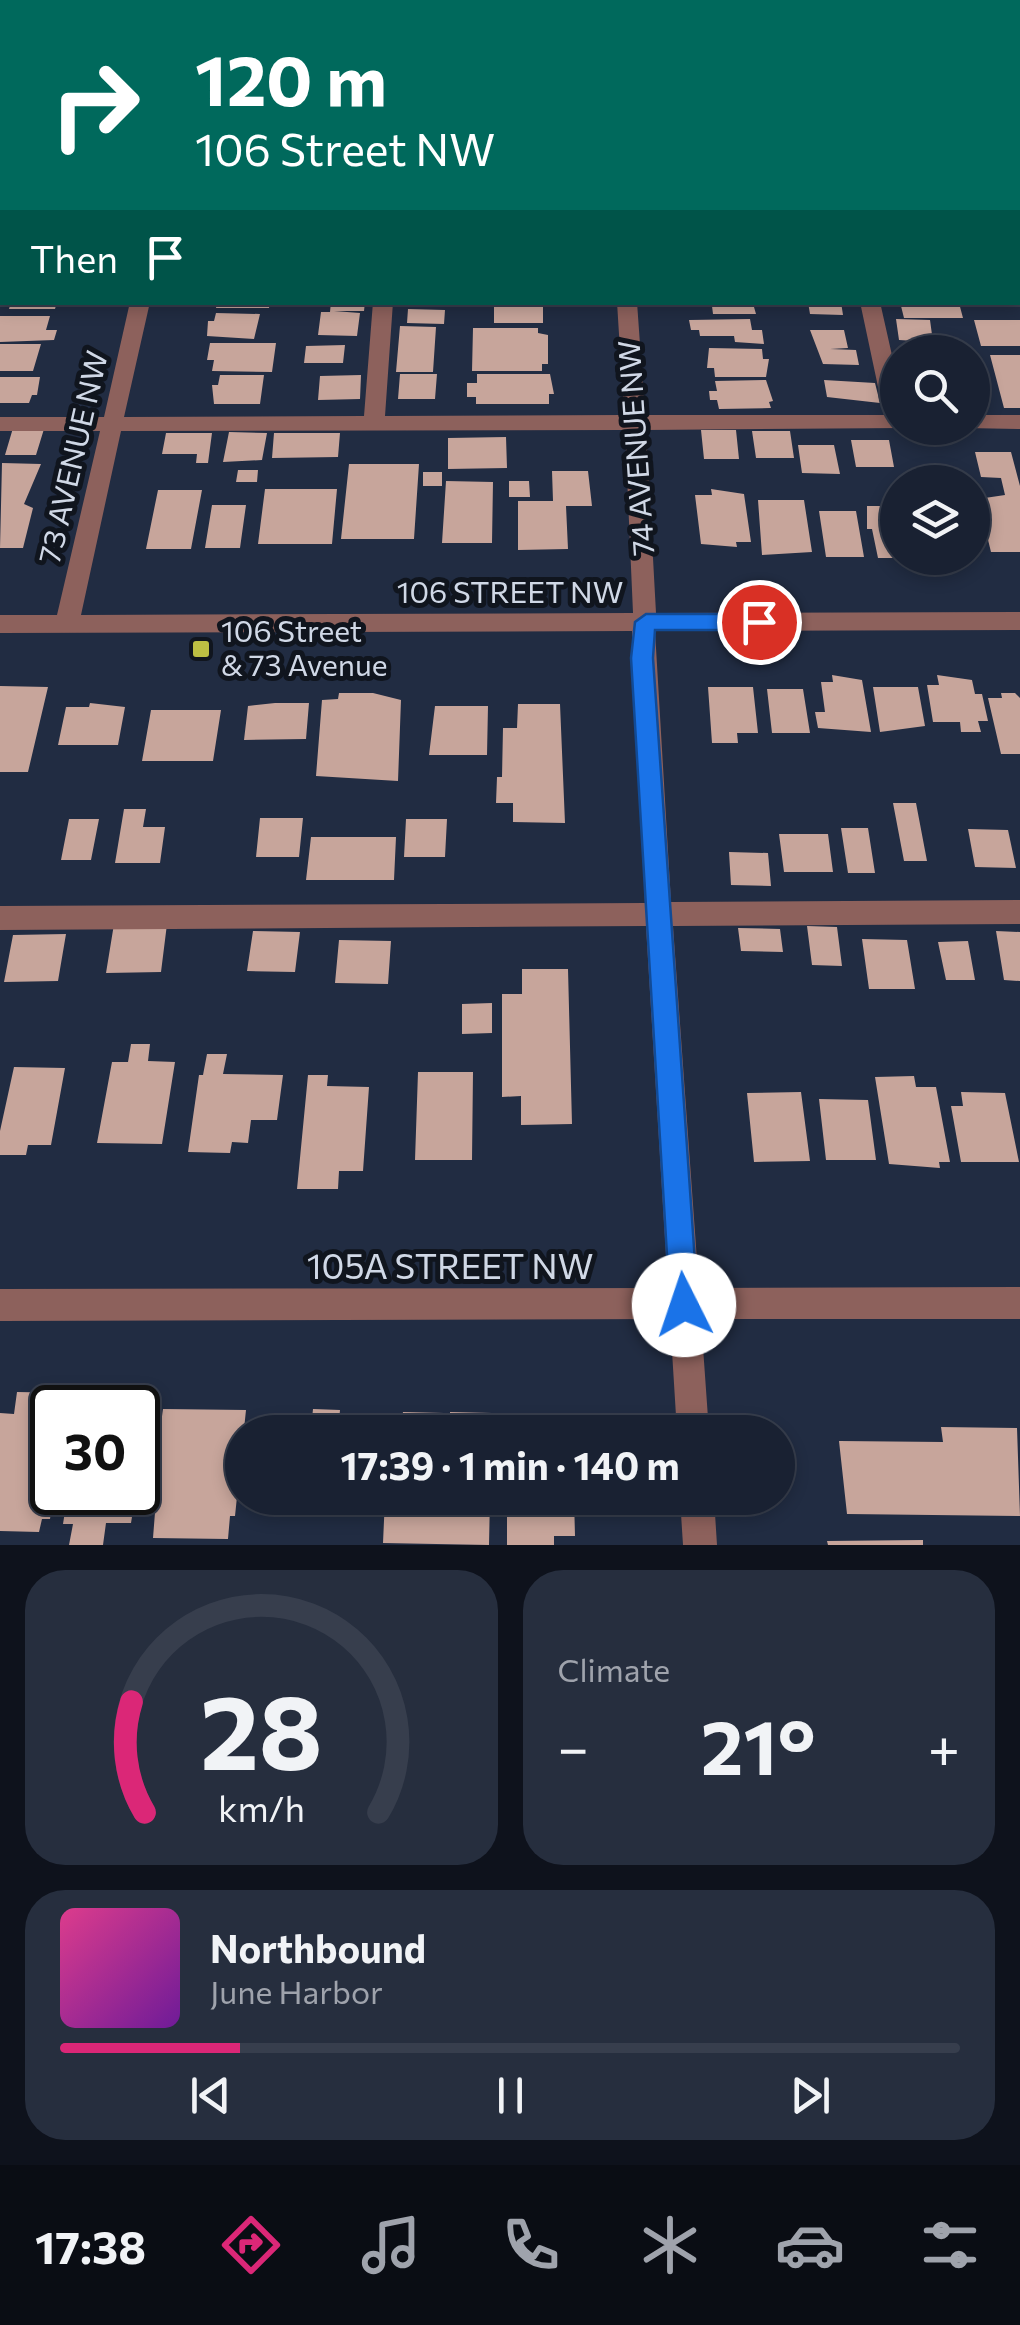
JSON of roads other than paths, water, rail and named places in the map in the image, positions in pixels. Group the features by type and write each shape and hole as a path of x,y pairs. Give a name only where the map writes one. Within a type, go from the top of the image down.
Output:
{"street":[{"name":"73 AVENUE NW","path":"67,624 139,305"},
{"path":"374,423 384,305"},
{"name":"74 AVENUE NW","path":"627,305 646,622 642,658 691,1415"},
{"path":"871,305 880,346"},
{"path":"0,424 880,422"},
{"path":"990,422 1020,422"},
{"name":"106 STREET NW","path":"0,624 1020,621"},
{"path":"0,918 1020,912"},
{"name":"105A STREET NW","path":"0,1305 1020,1303"},
{"path":"698,1515 700,1545"}],"place":[{"name":"106 Street & 73 Avenue","path":"201,649"}]}
